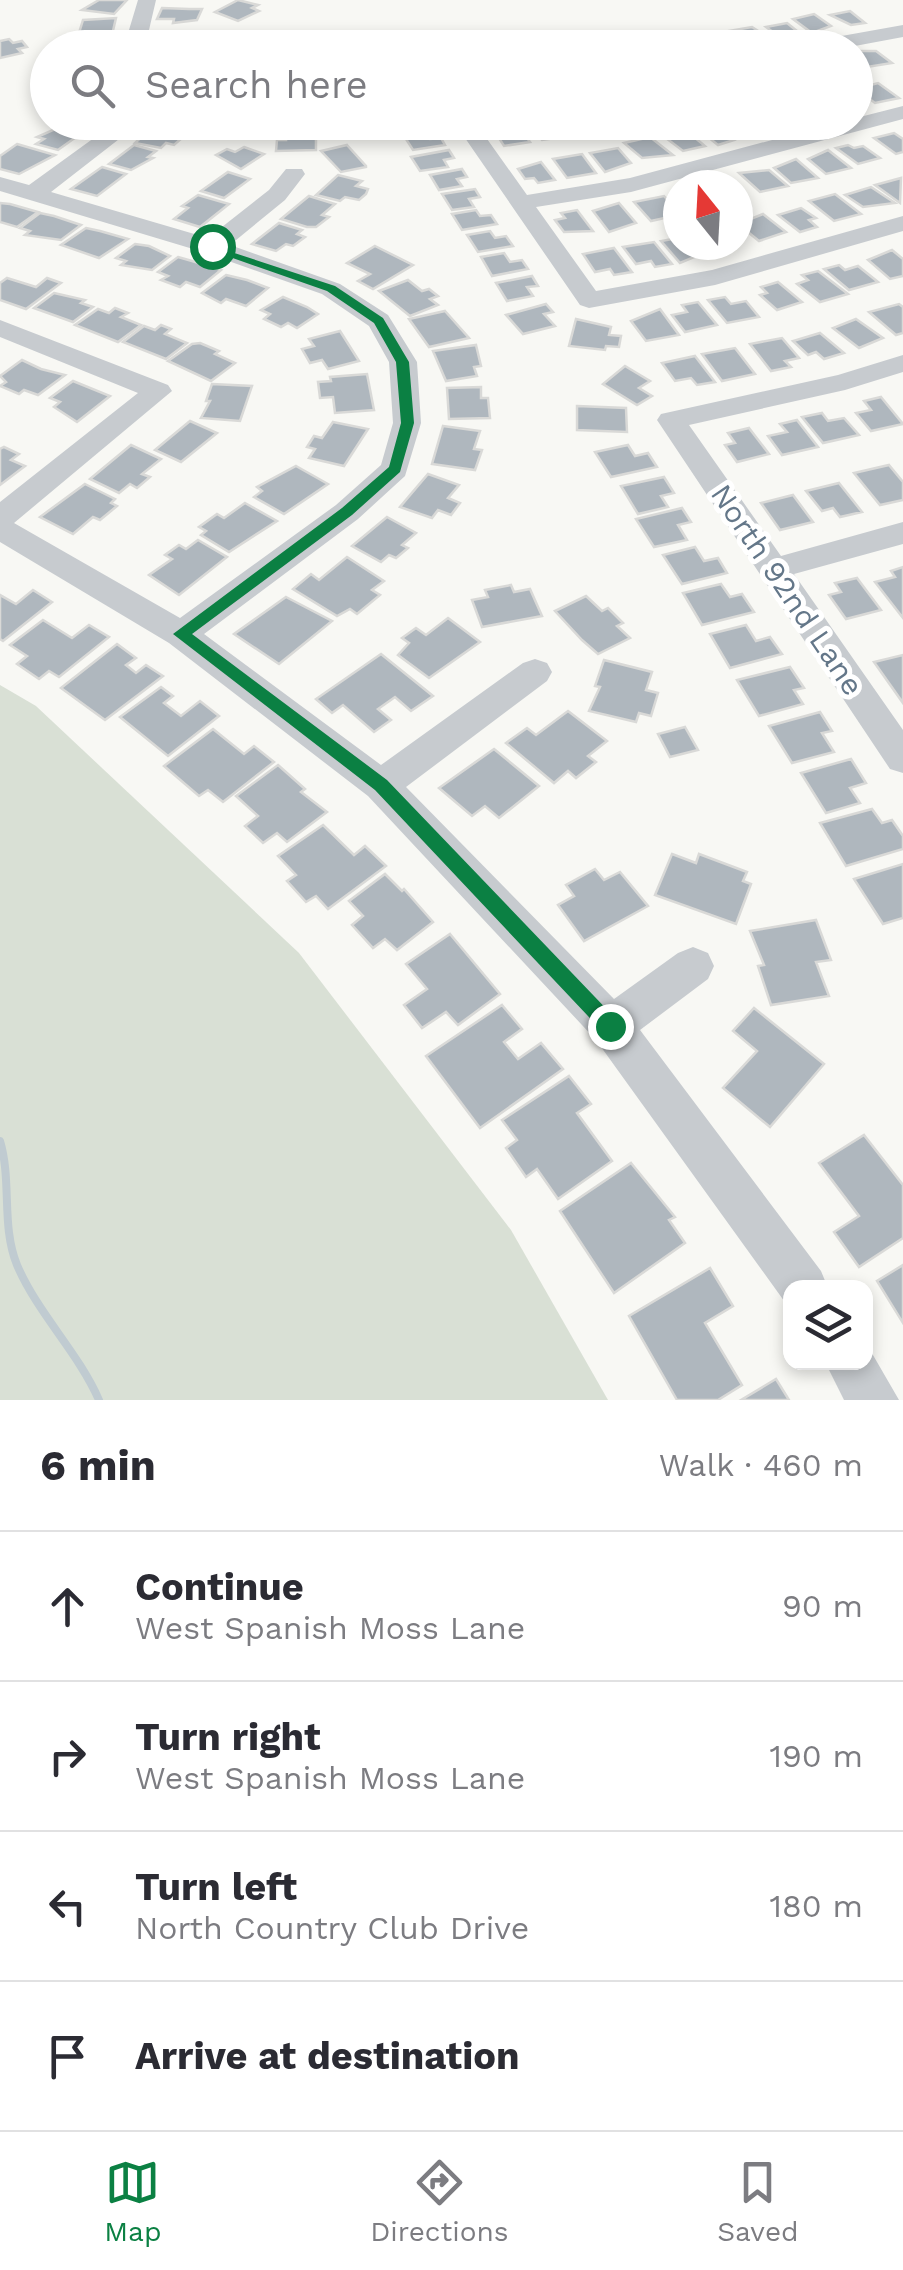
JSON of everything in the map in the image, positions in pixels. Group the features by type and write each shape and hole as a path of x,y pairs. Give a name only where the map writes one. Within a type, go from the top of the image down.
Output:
{"street":[{"path":"138,30 147,0"},
{"path":"873,36 903,31"},
{"path":"873,120 903,112"},
{"path":"34,192 105,140"},
{"path":"476,140 589,300 715,277 903,223"},
{"path":"518,203 630,185 798,140"},
{"path":"212,246 277,195 294,174"},
{"path":"0,184 212,246 331,289 379,321 403,362 408,423 395,469 347,512 181,634"},
{"path":"0,328 158,391 0,518"},
{"name":"North 92nd Lane","path":"902,755 670,420 845,382 903,363"},
{"path":"0,528 181,634 381,785 610,1026 798,1280"},
{"path":"773,569 903,533"},
{"path":"381,785 535,672"},
{"path":"610,1026 693,966"},
{"path":"855,1370 874,1400"}],"shaded area":[{"path":"0,685 36,706 299,953 511,1230 608,1400 0,1400"}],"building":[{"path":"99,0 127,0 114,14 82,10"},
{"path":"238,0 258,5 252,8 259,11 238,21 215,12"},
{"path":"162,8 202,9 197,20 173,23 174,19 157,19"},
{"path":"850,11 865,23 851,25 830,15"},
{"path":"814,14 831,26 808,30 793,19"},
{"path":"116,18 113,30 80,30 83,20"},
{"path":"787,23 796,30 770,30 766,27"},
{"path":"9,39 13,43 22,41 27,47 18,49 22,53 0,58 0,41"},
{"path":"873,51 876,51 892,63 873,66"},
{"path":"878,83 899,98 875,103 873,84"},
{"path":"894,133 903,139 903,152 896,154 874,138"},
{"path":"42,140 72,140 58,150 36,144"},
{"path":"138,140 180,140 161,148 135,143"},
{"path":"277,140 316,140 316,150 276,151"},
{"path":"407,140 442,140 445,145 413,150"},
{"path":"500,140 530,142 504,146"},
{"path":"654,140 673,155 642,158 624,143"},
{"path":"669,140 698,140 705,146 683,151"},
{"path":"17,144 55,155 19,174 0,169 0,156"},
{"path":"134,145 156,151 148,157 153,158 131,170 109,164"},
{"path":"347,145 366,167 341,172 321,151"},
{"path":"863,146 880,158 858,164 836,148"},
{"path":"244,147 264,154 241,169 216,155 227,149 235,152"},
{"path":"618,148 631,163 605,172 590,153"},
{"path":"449,150 454,158 444,160 448,167 420,171 411,157"},
{"path":"828,150 851,168 826,174 808,159"},
{"path":"582,154 596,173 567,178 553,159"},
{"path":"796,159 818,178 791,183 774,168"},
{"path":"541,162 555,180 538,183 534,178 525,179 518,169"},
{"path":"102,167 126,174 97,196 71,189"},
{"path":"462,169 467,177 457,179 462,186 439,190 430,175"},
{"path":"769,170 788,186 760,192 753,186 753,172"},
{"path":"228,172 250,179 224,198 201,191"},
{"path":"338,175 362,181 356,186 368,189 366,194 359,200 345,197 340,201 316,195"},
{"path":"901,178 900,203 875,185"},
{"path":"871,187 895,203 863,207 845,195"},
{"path":"475,189 480,197 469,199 474,207 452,210 442,194"},
{"path":"835,194 861,214 834,221 809,201"},
{"path":"198,195 229,204 200,227 174,219 188,208 182,206"},
{"path":"309,196 335,204 322,215 329,217 316,227 281,219"},
{"path":"663,196 663,218 651,221 634,202"},
{"path":"0,203 38,212 17,227 0,222"},
{"path":"619,203 636,223 609,232 593,211"},
{"path":"801,208 816,218 809,220 817,227 800,232 778,215"},
{"path":"476,210 480,216 491,215 497,224 462,230 452,214"},
{"path":"577,210 593,231 564,232 555,220 565,218 561,213"},
{"path":"40,213 81,225 61,240 25,235 30,231 20,228"},
{"path":"763,214 786,232 759,241 753,236 753,218"},
{"path":"279,223 302,230 297,234 305,237 276,251 252,244"},
{"path":"86,228 128,239 99,258 61,245"},
{"path":"490,231 495,238 506,236 513,246 478,252 467,235"},
{"path":"654,242 663,253 663,260 672,264 636,264 623,247"},
{"path":"135,244 170,256 152,270 121,265 126,261 116,258"},
{"path":"375,246 413,265 373,289 358,281 370,274 347,263"},
{"path":"614,248 632,272 595,272 583,254"},
{"path":"892,250 903,259 903,276 890,279 868,260"},
{"path":"504,253 510,262 522,260 528,269 492,276 481,257"},
{"path":"178,257 221,270 200,287 186,282 180,287 161,280 168,276 158,272"},
{"path":"839,265 845,270 858,266 878,282 849,290 824,269"},
{"path":"818,271 848,294 820,302 797,284 808,280 802,275"},
{"path":"226,275 268,288 246,306 226,299 221,303 202,293"},
{"path":"532,276 538,286 527,287 533,296 507,301 496,283"},
{"path":"7,278 36,287 47,278 61,283 26,309 0,300 0,283"},
{"path":"408,280 422,291 429,289 438,296 430,299 438,305 410,316 379,291"},
{"path":"778,282 802,302 777,310 760,295 767,293 761,287"},
{"path":"54,293 85,300 81,303 93,307 73,322 34,308"},
{"path":"283,297 318,314 297,328 288,323 281,327 264,319 270,314 261,310"},
{"path":"725,297 731,304 746,301 759,317 727,323 708,300"},
{"path":"698,302 717,325 685,332 672,315 687,312 682,305"},
{"path":"546,304 553,312 544,314 555,326 523,334 506,315"},
{"path":"899,304 903,307 903,333 896,335 869,312"},
{"path":"115,308 128,313 121,317 141,325 118,342 75,325 98,309 109,313"},
{"path":"660,309 679,335 646,341 631,321"},
{"path":"445,311 469,338 429,347 409,319"},
{"path":"576,319 611,327 609,335 621,336 619,347 606,346 605,350 569,346"},
{"path":"856,319 883,338 859,348 833,328"},
{"path":"161,325 171,329 165,334 187,343 166,359 123,342 144,326 155,330"},
{"path":"340,331 359,361 328,369 322,360 310,363 302,349 314,346 309,339"},
{"path":"820,333 844,353 824,359 816,352 808,355 793,341"},
{"path":"782,338 799,358 785,361 791,367 771,371 750,344"},
{"path":"200,343 235,363 211,381 168,361 192,344"},
{"path":"476,345 481,366 474,367 477,376 446,381 433,351"},
{"path":"735,348 755,374 722,381 702,354"},
{"path":"695,356 715,382 697,385 691,378 675,381 662,363"},
{"path":"22,360 65,375 38,395 24,390 19,394 0,386 6,382 0,376"},
{"path":"625,366 650,381 639,388 652,396 637,405 603,384"},
{"path":"367,374 374,410 335,413 333,397 320,398 318,382 331,381 330,377"},
{"path":"73,381 110,396 77,422 54,407 60,402 50,398"},
{"path":"212,384 252,386 240,421 201,418 210,401 206,401"},
{"path":"481,387 481,398 488,398 490,418 449,419 447,388"},
{"path":"881,397 903,424 871,431 856,413 871,410 864,401"},
{"path":"577,406 626,408 627,432 577,430"},
{"path":"822,413 828,421 844,418 859,435 823,443 802,417"},
{"path":"797,420 818,447 782,455 768,436 787,432 780,424"},
{"path":"190,421 217,433 181,462 155,450"},
{"path":"333,422 368,429 344,466 309,458 315,449 307,447 314,436 322,438"},
{"path":"443,426 480,431 474,449 482,450 475,470 432,464"},
{"path":"749,428 769,454 737,462 725,445 735,443 728,433"},
{"path":"131,445 161,459 142,474 150,477 137,488 130,484 119,493 90,479"},
{"path":"628,445 635,456 648,453 657,467 611,477 595,452"},
{"path":"0,449 19,454 11,460 25,466 0,485"},
{"path":"889,465 903,482 903,500 880,505 854,473"},
{"path":"296,466 328,484 284,514 254,497 262,491 257,487"},
{"path":"428,474 459,485 448,498 460,503 451,515 438,510 432,518 400,507"},
{"path":"664,477 674,493 661,496 668,507 638,514 621,486"},
{"path":"839,483 862,512 840,517 833,508 822,511 806,491"},
{"path":"85,484 115,499 111,503 117,506 100,520 93,517 73,534 40,517"},
{"path":"793,495 813,522 780,530 761,503"},
{"path":"245,503 277,521 229,552 201,535 206,531 199,527 217,514 224,518"},
{"path":"682,508 691,522 678,525 687,540 654,547 636,519"},
{"path":"387,517 416,533 402,545 408,548 396,558 389,555 381,562 352,546"},
{"path":"198,540 227,557 179,595 149,575 172,559 165,555 179,545 186,549"},
{"path":"695,547 704,561 718,558 727,573 682,584 663,555"},
{"path":"347,557 384,581 372,590 380,595 357,614 350,609 337,616 293,589 311,574 319,580"},
{"path":"903,567 903,618 875,582 895,577 891,571"},
{"path":"857,578 881,610 846,619 829,595 841,592 835,583"},
{"path":"721,584 730,597 742,594 754,612 702,625 683,593"},
{"path":"511,585 514,592 530,589 542,616 482,627 472,600 488,597 485,590"},
{"path":"33,590 52,602 3,641 0,595 16,604"},
{"path":"586,596 602,611 608,608 623,623 617,626 630,638 598,654 582,640 555,611"},
{"path":"286,597 332,621 279,664 234,634"},
{"path":"448,618 480,642 429,678 398,655 409,643 402,638 416,628 426,635"},
{"path":"43,620 72,638 89,625 109,637 59,677 49,671 39,679 17,664 27,656 10,645"},
{"path":"746,625 756,641 770,637 782,654 730,668 710,634"},
{"path":"117,644 136,658 126,665 136,673 146,665 163,676 105,720 61,688"},
{"path":"381,654 433,696 411,711 395,697 378,709 391,720 374,732 343,705 332,713 316,699"},
{"path":"903,655 903,703 874,662"},
{"path":"604,660 652,672 646,690 658,693 651,716 639,713 636,722 589,711 600,687 595,686"},
{"path":"790,667 804,688 794,690 803,704 759,716 737,680"},
{"path":"161,687 173,696 164,703 181,716 200,701 219,716 168,756 120,717"},
{"path":"568,711 607,741 588,756 596,762 576,778 568,771 554,783 506,743 527,728 536,735"},
{"path":"820,712 832,731 822,733 834,752 792,763 769,726"},
{"path":"685,727 698,750 670,757 658,734"},
{"path":"213,729 244,754 254,746 274,762 223,802 208,790 199,796 164,766"},
{"path":"494,749 539,786 499,818 485,806 472,816 439,788"},
{"path":"851,759 866,783 850,788 860,803 826,813 801,773"},
{"path":"278,765 305,789 301,792 327,812 287,842 277,833 263,843 245,826 258,816 236,796"},
{"path":"872,809 882,823 892,820 903,836 903,849 846,866 820,823"},
{"path":"323,825 354,855 365,846 386,866 328,909 316,896 306,902 287,881 296,875 278,856"},
{"path":"672,854 696,863 699,854 747,872 743,881 751,884 736,924 655,895"},
{"path":"903,864 903,918 883,924 854,879"},
{"path":"595,869 604,880 620,872 648,906 584,941 558,905 574,896 566,885"},
{"path":"385,874 433,922 397,950 385,939 373,948 352,925 363,916 349,901"},
{"path":"816,920 831,960 816,962 829,996 771,1005 758,966 764,965 750,931"},
{"path":"450,934 500,994 458,1025 446,1012 422,1028 404,1005 427,989 406,964"},
{"path":"502,1005 522,1029 504,1042 518,1059 541,1043 563,1069 480,1128 426,1056"},
{"path":"754,1008 824,1064 770,1127 723,1088 757,1051 733,1031"},
{"path":"569,1076 591,1104 577,1113 612,1161 558,1199 537,1169 526,1177 506,1148 517,1140 502,1120"},
{"path":"864,1135 903,1185 903,1238 859,1267 834,1232 859,1216 819,1163"},
{"path":"631,1163 675,1217 669,1220 685,1243 614,1293 560,1211"},
{"path":"903,1265 903,1323 877,1281"},
{"path":"710,1268 733,1306 705,1323 742,1385 718,1400 677,1400 629,1316"},
{"path":"776,1379 789,1400 741,1400"}],"waterway":[{"path":"0,1141 9,1235 17,1265 99,1400"}],"route":[{"path":"212,246 331,289 379,321 403,362 408,423 395,469 347,512 181,634 381,785 610,1026"}]}
